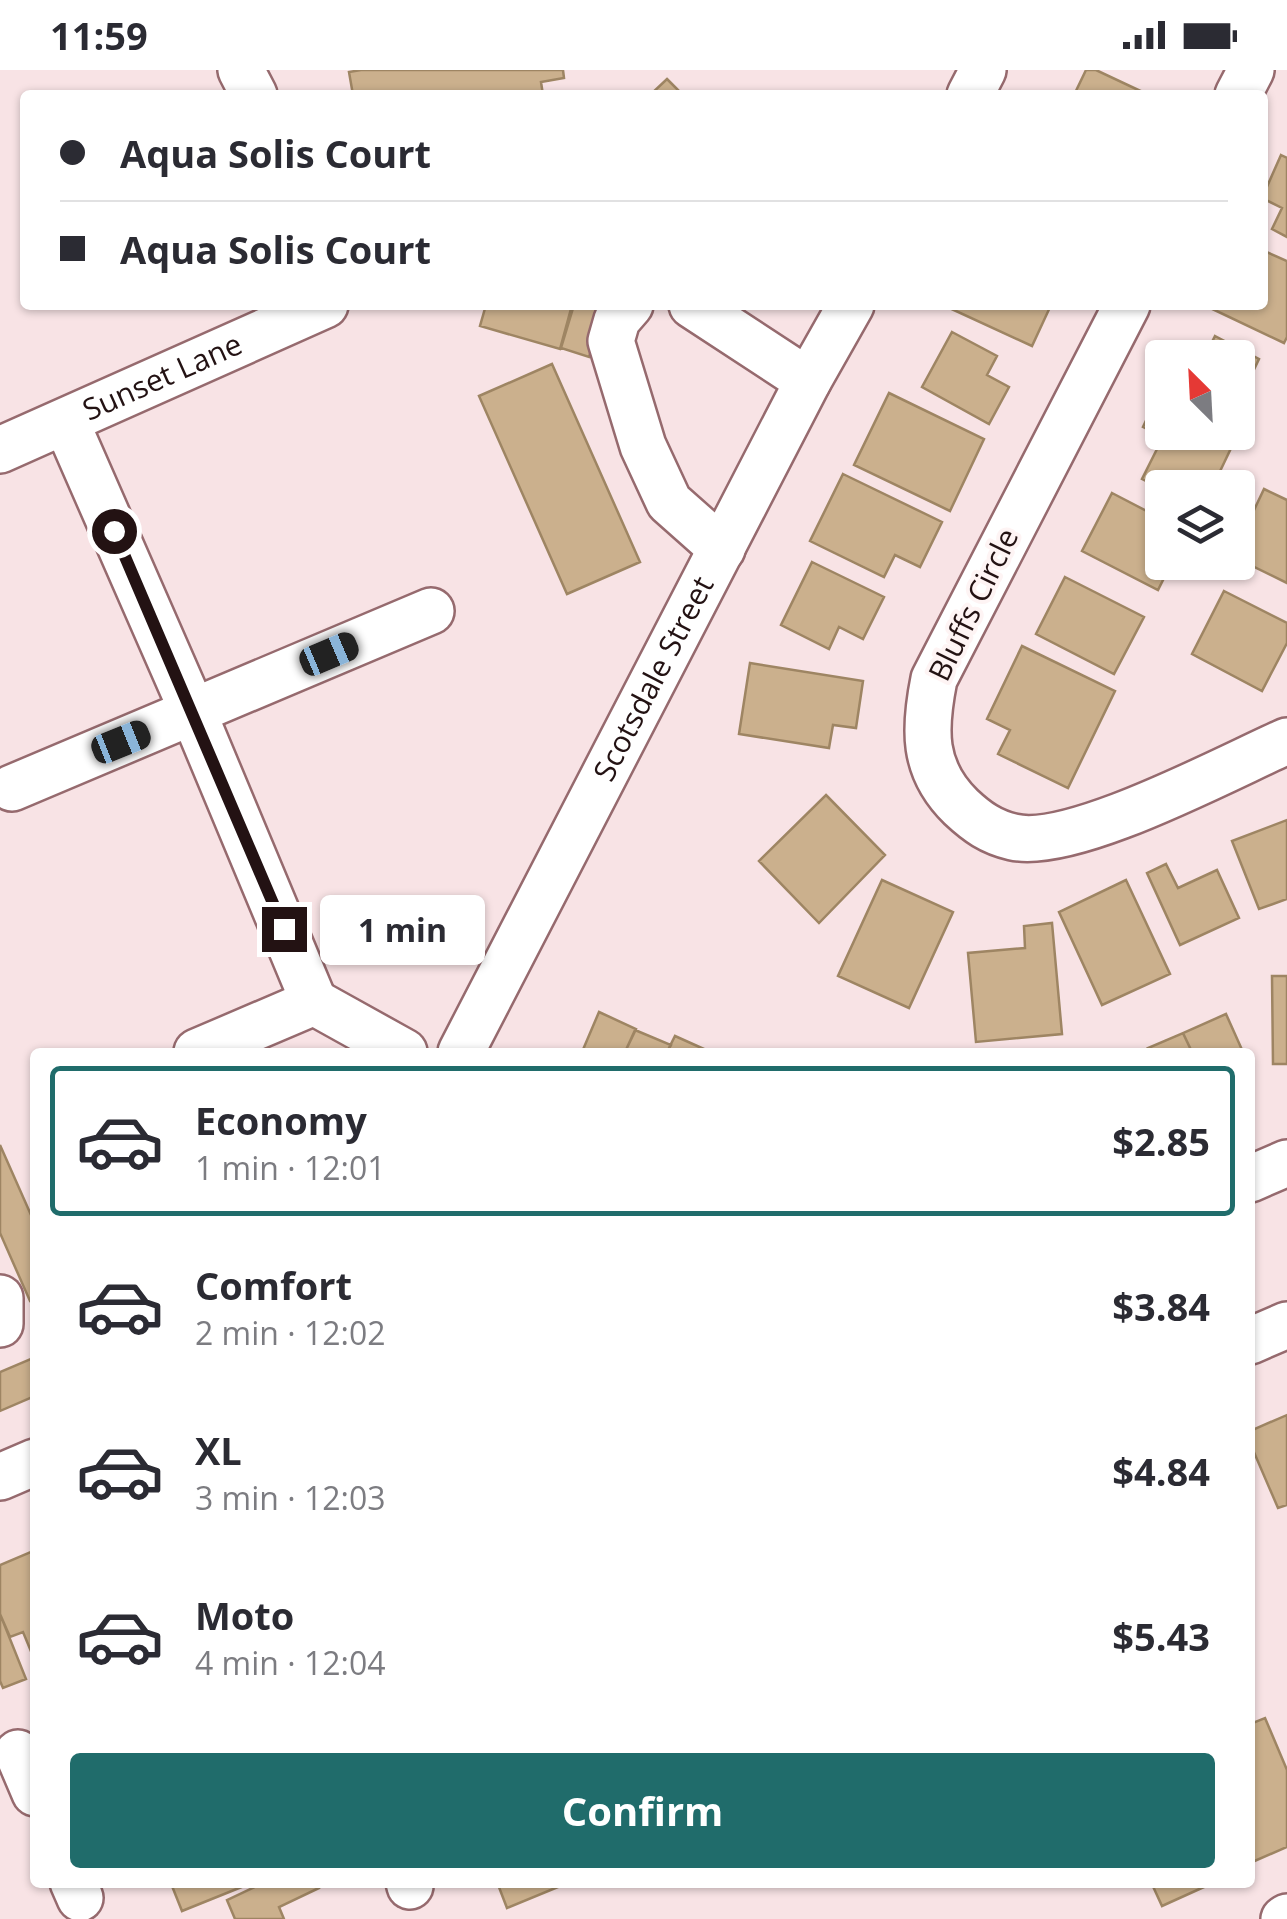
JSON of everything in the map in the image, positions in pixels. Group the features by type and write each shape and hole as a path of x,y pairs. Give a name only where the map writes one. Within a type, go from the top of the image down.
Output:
{"street":[{"name":"Sunset Lane","path":"0,450 316,310"},
{"path":"626,310 617,320 611,341 643,446 668,502 722,549"},
{"path":"700,310 808,381"},
{"name":"Scotsdale Street","path":"463,1048 848,310"},
{"name":"Bluffs Circle","path":"1125,310 934,679 926,721 931,764 952,798 980,825 1016,838 1054,837 1096,826 1287,741"},
{"path":"66,422 314,1002 397,1048"},
{"path":"12,788 431,611"},
{"path":"206,1048 314,1002"},
{"path":"1255,1178 1287,1164"},
{"path":"0,1298 0,1324"},
{"path":"1255,1339 1287,1325"},
{"path":"0,1477 30,1464"}],"building":[{"path":"563,70 564,78 541,82 542,90 352,90 349,72"},
{"path":"1086,70 1096,70 1138,90 1076,90"},
{"path":"667,79 678,90 655,90"},
{"path":"1281,155 1287,158 1287,237 1272,229 1282,208 1268,201 1268,184"},
{"path":"1268,253 1287,261 1284,343 1215,310 1268,310"},
{"path":"485,310 571,310 560,349 480,326"},
{"path":"572,310 603,310 589,357 561,348"},
{"path":"954,310 1049,310 1032,346"},
{"path":"952,332 997,356 987,375 1009,387 989,424 922,387"},
{"path":"552,364 640,562 567,594 479,396"},
{"path":"889,393 984,439 950,511 854,465"},
{"path":"1156,450 1230,450 1221,470 1146,470"},
{"path":"843,474 942,522 920,567 895,555 884,577 810,541"},
{"path":"1264,489 1287,500 1287,583 1255,567 1255,508"},
{"path":"1112,493 1145,510 1145,580 1163,580 1158,590 1082,551"},
{"path":"812,562 884,597 863,639 839,627 829,649 781,625"},
{"path":"1065,577 1144,617 1114,674 1036,634"},
{"path":"1224,591 1287,623 1287,643 1262,691 1192,654"},
{"path":"1022,646 1115,691 1068,788 998,754 1010,730 987,719"},
{"path":"750,663 863,681 856,728 833,725 829,748 739,734"},
{"path":"826,795 885,855 819,923 759,861"},
{"path":"1287,820 1287,899 1259,909 1232,841"},
{"path":"1166,864 1178,888 1217,870 1239,918 1180,945 1147,873"},
{"path":"882,880 953,912 909,1008 838,976"},
{"path":"1126,880 1170,974 1102,1005 1059,912"},
{"path":"1052,923 1062,1034 976,1042 968,953 1025,948 1024,926"},
{"path":"1272,976 1287,976 1287,1064 1273,1064"},
{"path":"599,1012 636,1029 627,1048 584,1048"},
{"path":"1226,1014 1241,1048 1190,1048 1183,1033"},
{"path":"635,1030 671,1045 669,1048 627,1048"},
{"path":"1183,1033 1190,1048 1148,1048"},
{"path":"675,1036 702,1048 669,1048"},
{"path":"0,1145 30,1213 30,1301 0,1233"},
{"path":"30,1359 30,1398 0,1411 0,1372"},
{"path":"1287,1415 1287,1505 1278,1508 1255,1455 1255,1429"},
{"path":"30,1552 30,1649 23,1632 10,1637 0,1614 0,1565"},
{"path":"0,1614 26,1679 3,1688 0,1681"},
{"path":"1265,1718 1287,1770 1287,1847 1255,1861 1255,1722"},
{"path":"173,1888 239,1888 182,1911"},
{"path":"252,1888 319,1888 279,1907 284,1919 235,1919 227,1900"},
{"path":"499,1888 555,1888 507,1908"},
{"path":"1154,1888 1202,1888 1162,1906"}],"route":[{"path":"114,531 284,929"}]}
